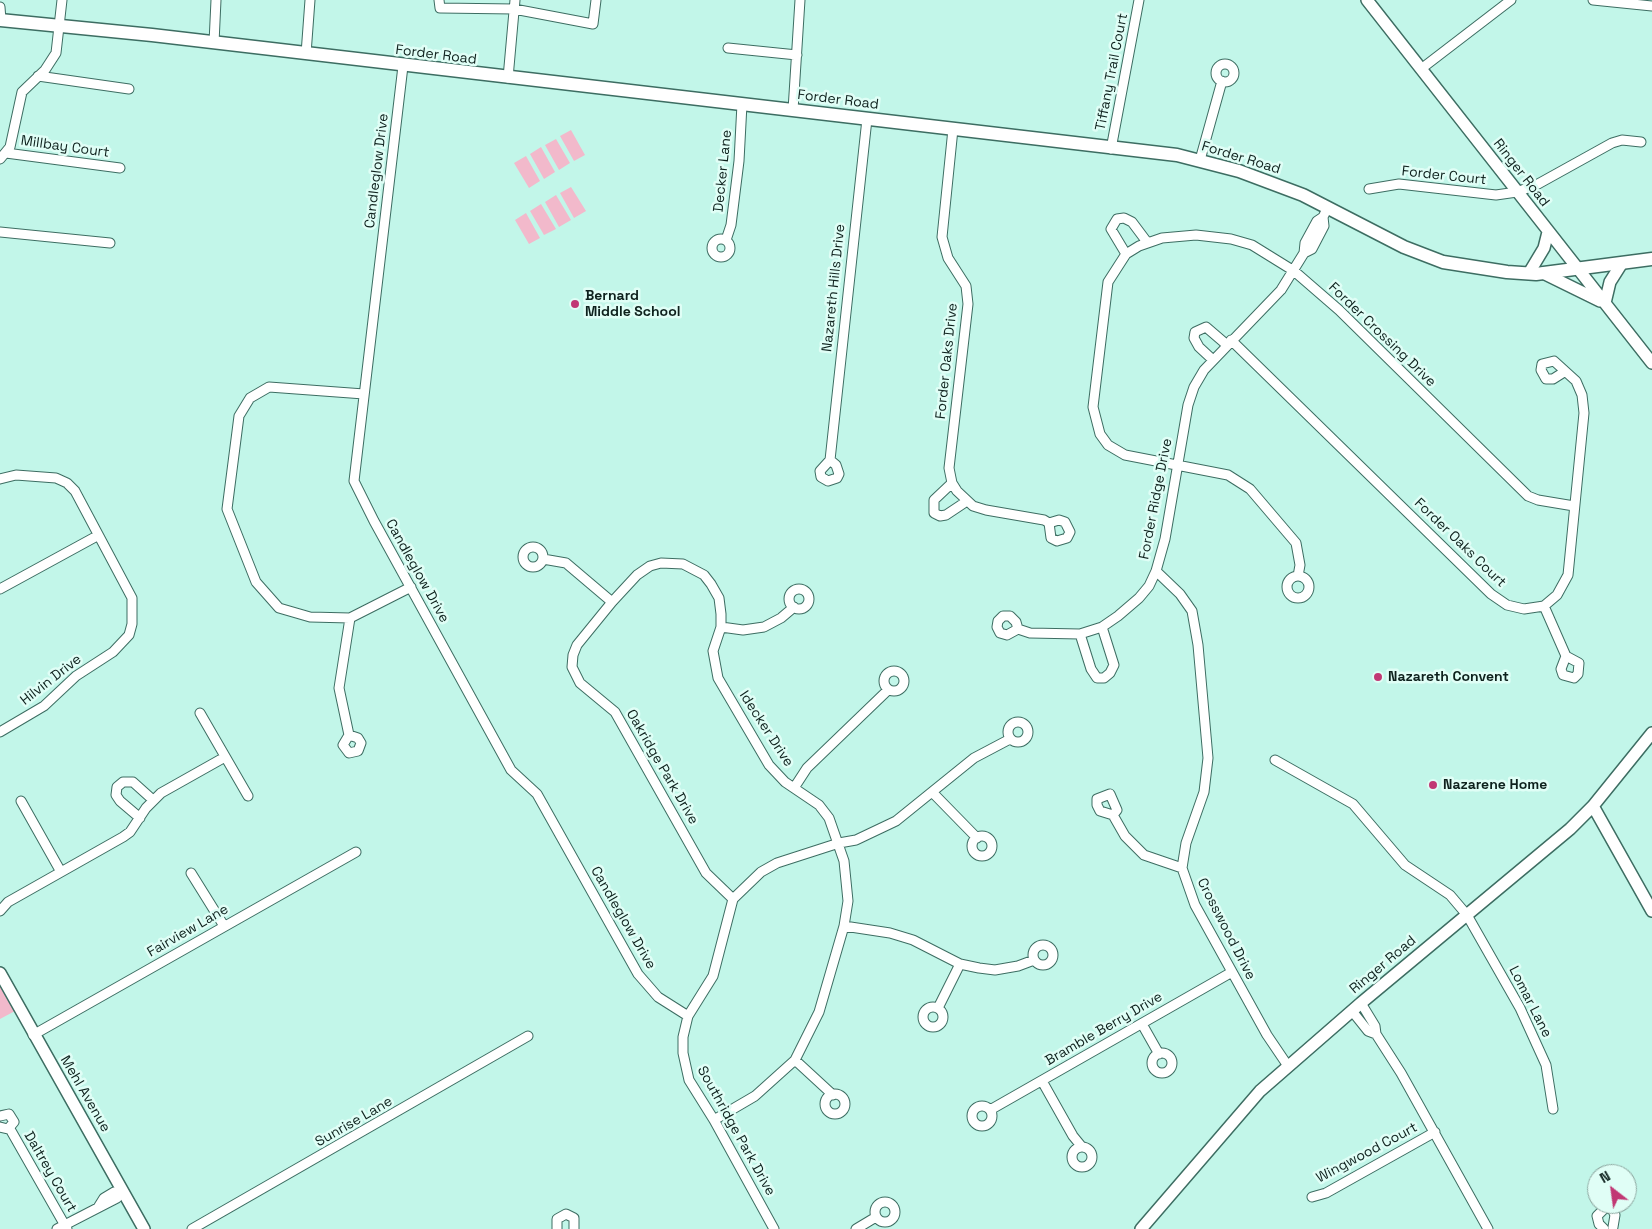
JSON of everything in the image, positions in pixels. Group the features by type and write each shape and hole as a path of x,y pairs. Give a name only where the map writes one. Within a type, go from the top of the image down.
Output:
{"main road":[{"name":"Forder Road","path":"0,20 214,43 1177,155 1263,179 1325,212 1422,255 1466,266 1543,273 1652,259"}],"street":[{"path":"3,156 10,147 22,92 51,62 56,53 62,0"},
{"path":"214,43 216,0"},
{"path":"306,54 310,0"},
{"path":"439,0 440,8 459,4 514,5 593,24 596,0"},
{"path":"793,110 800,0"},
{"name":"Tiffany Trail Court","path":"1111,148 1139,0"},
{"name":"Ringer Road","path":"1367,0 1652,363"},
{"path":"1422,69 1511,0"},
{"path":"1594,0 1652,6"},
{"path":"508,78 514,5"},
{"path":"0,7 0,20"},
{"path":"728,48 797,55"},
{"name":"Candleglow Drive","path":"404,66 354,481 374,521 511,770 537,794 638,974 658,997 688,1016"},
{"path":"38,76 129,88"},
{"path":"1200,160 1222,81"},
{"name":"Decker Lane","path":"726,240 731,225 739,161 742,104"},
{"name":"Nazareth Hills Drive","path":"830,460 863,136 867,119"},
{"name":"Forder Oaks Drive","path":"952,483 949,468 968,304 966,286 948,258 942,237 953,129"},
{"name":"Forder Court","path":"1369,189 1399,184 1496,195 1517,192 1538,184 1612,143 1622,140 1641,142"},
{"name":"Millbay Court","path":"3,156 120,168"},
{"name":"Forder Ridge Drive","path":"1018,629 1030,633 1080,634 1102,627 1139,598 1156,571 1165,539 1188,405 1194,387 1204,370 1229,342 1281,290 1304,253 1305,243 1317,221 1325,212"},
{"path":"1126,254 1111,229 1117,219 1124,218 1132,222 1147,242"},
{"path":"0,232 110,243"},
{"path":"1529,273 1544,248 1548,232"},
{"name":"Forder Crossing Drive","path":"1298,576 1300,565 1296,543 1250,489 1228,475 1139,459 1116,450 1104,440 1095,421 1093,407 1108,282 1126,254 1147,242 1162,238 1196,235 1231,239 1252,245 1294,271 1339,310 1528,496 1538,500 1574,506"},
{"path":"1543,273 1605,303 1610,282 1622,263"},
{"path":"1213,360 1199,346 1194,338 1194,332 1206,327 1229,342"},
{"name":"Forder Oaks Court","path":"1229,342 1491,594 1507,605 1524,609 1544,606"},
{"path":"1564,372 1576,381 1582,395 1584,413 1574,506 1573,543 1568,575 1557,595 1544,606 1566,656"},
{"path":"364,394 269,387 250,398 239,416 227,509 256,582 279,608 310,617 350,618 411,587"},
{"path":"0,480 16,475 56,478 67,484 75,492 97,536 0,589"},
{"path":"967,501 946,515 940,516 934,513 934,500 952,483 957,491 973,506 1044,520 1049,523"},
{"name":"Hilvin Drive","path":"0,732 44,706 76,676 113,652 129,635 132,624 132,598 97,536"},
{"path":"543,559 566,563 612,602"},
{"name":"Idecker Drive","path":"612,602 637,575 650,566 671,562 683,564 704,575 719,598 721,627 713,650 718,678 769,765 794,788 819,806 829,818 844,860 848,901 844,926 819,1012 795,1060 755,1096 714,1120"},
{"name":"Crosswood Drive","path":"1156,571 1180,594 1192,612 1198,645 1206,730 1208,758 1206,782 1186,843 1182,868 1191,896 1267,1035 1288,1066"},
{"name":"Oakridge Park Drive","path":"612,602 577,645 573,655 575,676 580,683 615,712 706,872 733,899"},
{"path":"721,627 742,630 764,627 781,618 794,607"},
{"path":"349,735 339,688 350,618"},
{"path":"1080,634 1091,669 1096,678 1104,678 1110,673 1114,665 1102,627"},
{"path":"794,788 807,768 888,690"},
{"path":"200,713 248,796"},
{"name":"Ringer Road","path":"1141,1229 1252,1099 1357,1006 1554,843 1593,806 1652,733"},
{"path":"733,899 761,872 777,863 839,842 856,840 886,827 974,758 1010,739"},
{"path":"0,911 4,902 123,837 130,832 153,800 168,788 225,756"},
{"name":"Lomar Lane","path":"1275,760 1353,804 1405,865 1450,895 1467,915 1520,1008 1546,1065 1552,1109"},
{"path":"140,818 120,801 115,792 117,787 123,782 133,782 153,800"},
{"path":"933,792 977,838"},
{"path":"21,801 60,872"},
{"path":"1593,806 1652,911"},
{"path":"1113,815 1125,836 1144,855 1182,868"},
{"name":"Fairview Lane","path":"34,1035 356,852"},
{"path":"192,873 224,926"},
{"name":"Southridge Park Drive","path":"733,899 713,976 688,1016 683,1037 685,1068 689,1080 714,1120 774,1229"},
{"path":"844,926 890,933 913,940 960,964 995,970 1018,966 1034,960"},
{"path":"938,1008 960,964"},
{"name":"Bramble Berry Drive","path":"990,1110 1232,972"},
{"name":"Mehl Avenue","path":"0,973 121,1192 144,1229"},
{"path":"1357,1006 1375,1026 1376,1034 1435,1132 1488,1229"},
{"path":"1142,1024 1159,1054"},
{"name":"Sunrise Lane","path":"192,1229 528,1036"},
{"path":"795,1060 833,1095"},
{"path":"1042,1081 1073,1136 1082,1147"},
{"name":"Daltrey Court","path":"0,1116 5,1113 12,1115 14,1122 10,1129 63,1228"},
{"path":"0,1126 5,1130 10,1129"},
{"name":"Wingwood Court","path":"1312,1197 1326,1193 1435,1132"},
{"path":"63,1228 99,1206 117,1198 121,1192"},
{"path":"556,1229 557,1219 566,1214 574,1218 574,1229"},
{"path":"856,1229 876,1217"}],"shaded area":[{"path":"571,130 585,155 574,161 560,136"},
{"path":"556,139 570,163 559,170 545,145"},
{"path":"541,147 555,172 544,179 530,154"},
{"path":"526,156 540,181 529,188 514,163"},
{"path":"571,187 586,211 574,218 560,193"},
{"path":"556,195 571,220 559,227 545,202"},
{"path":"541,204 556,229 544,235 530,211"},
{"path":"526,213 540,238 529,244 515,220"},
{"path":"0,983 15,1011 0,1019"}],"place":[{"name":"Bernard Middle School","path":"575,304"},
{"name":"Nazareth Convent","path":"1378,677"},
{"name":"Nazarene Home","path":"1433,785"}]}
